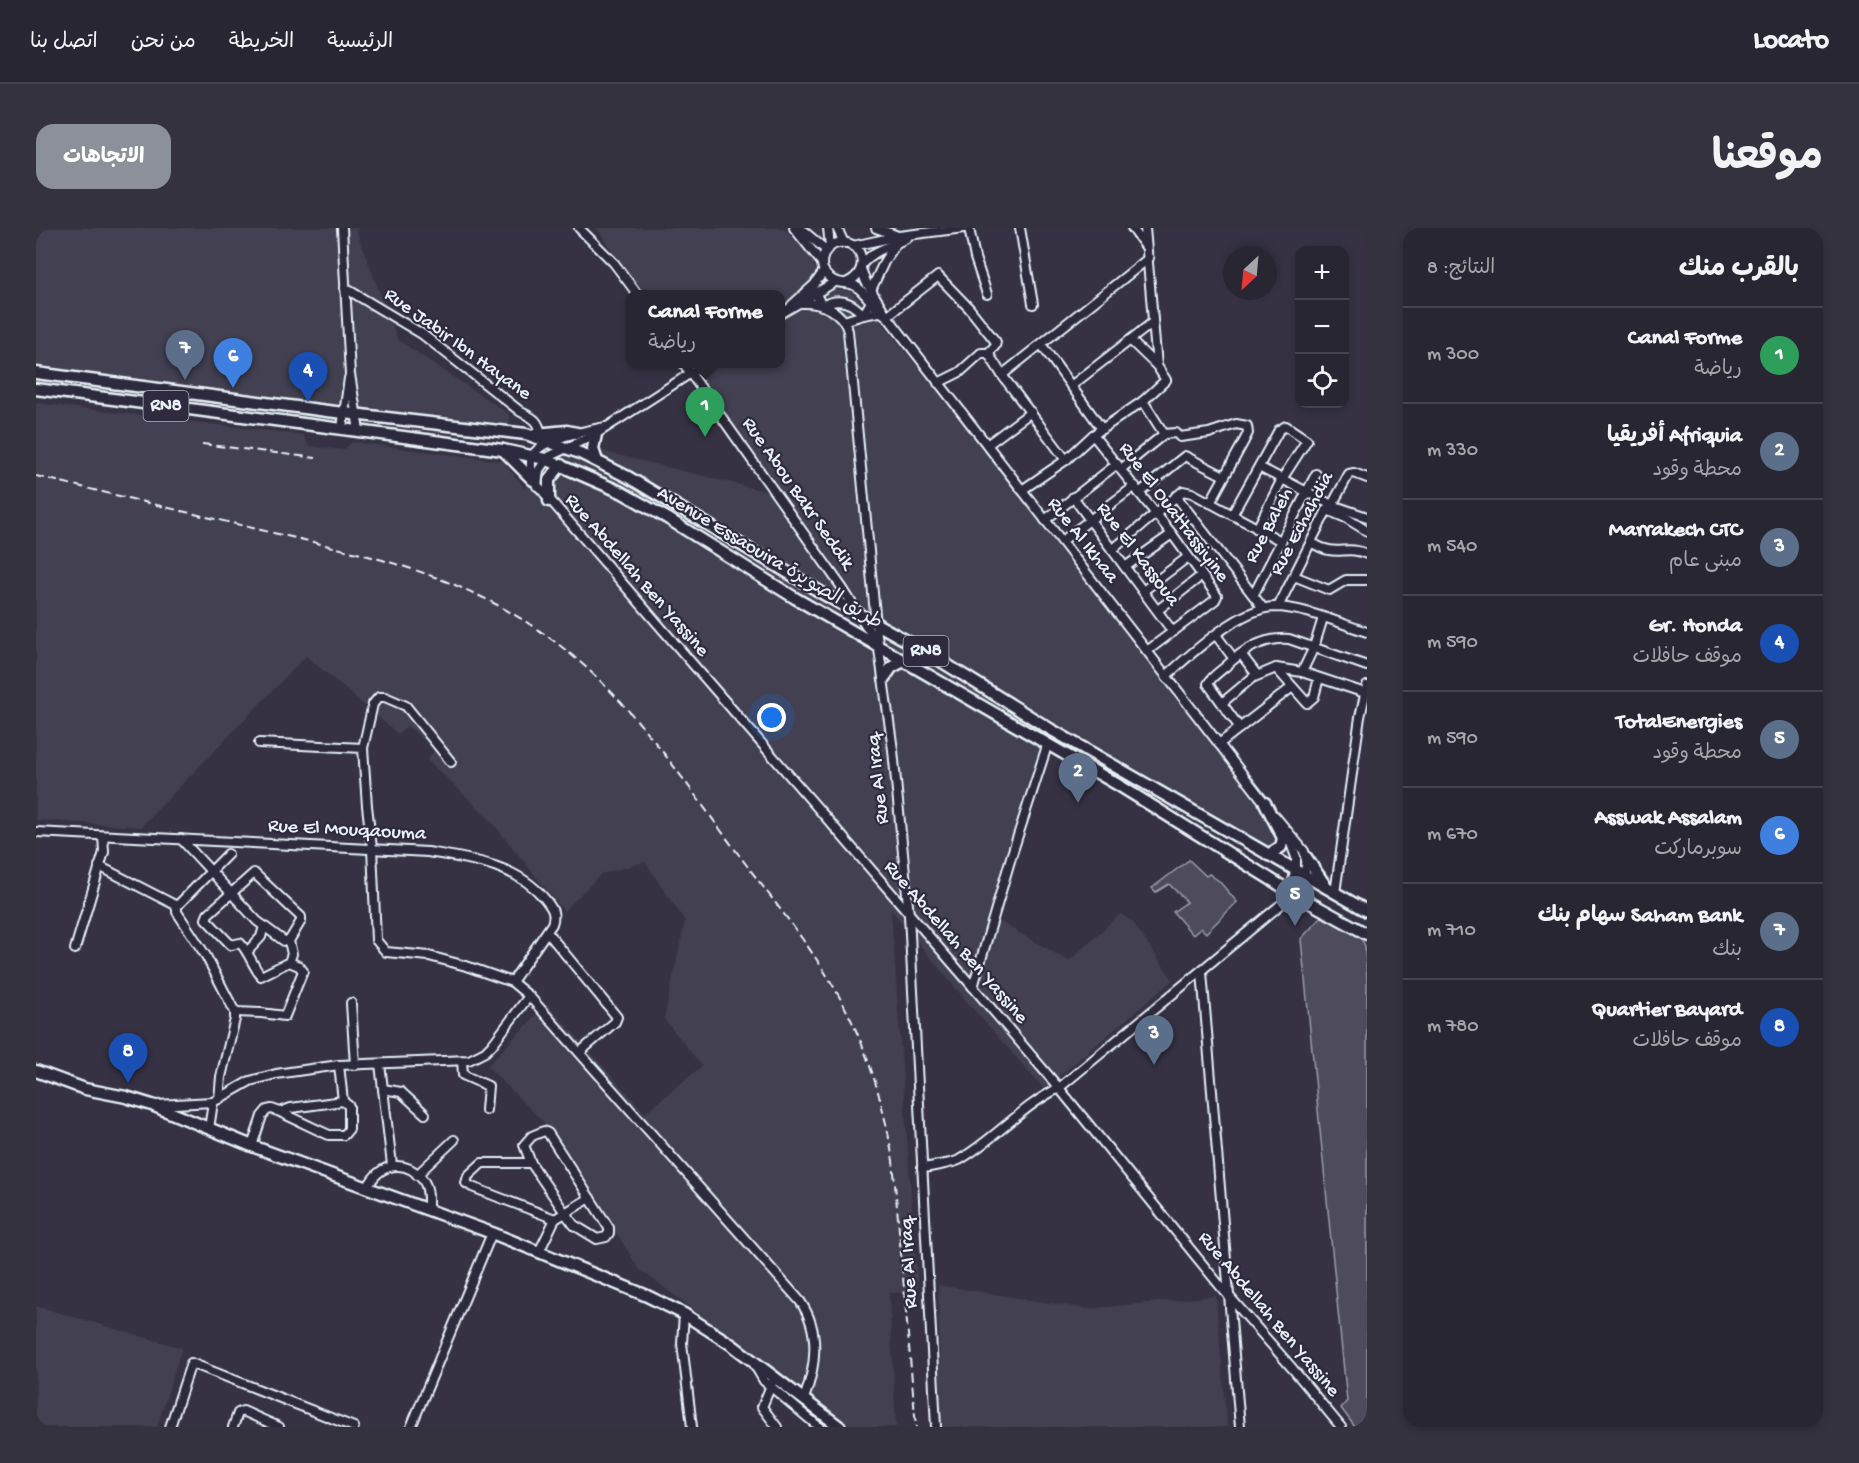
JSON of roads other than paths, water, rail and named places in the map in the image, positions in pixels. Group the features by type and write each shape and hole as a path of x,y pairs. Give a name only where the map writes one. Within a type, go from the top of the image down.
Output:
{"main road":[{"name":"RN8","path":"36,373 545,438"},
{"name":"RN8","path":"36,389 359,430 533,456"},
{"path":"545,438 567,432 578,433"},
{"path":"596,434 593,445 597,461"},
{"name":"Avenue Essaouira طريق الصويرة","path":"545,438 628,477 923,650 1050,729 1367,911"},
{"path":"503,450 535,483"},
{"name":"Avenue Essaouira طريق الصويرة","path":"533,456 561,465 621,492 667,518 795,598 906,660 1047,746 1120,786 1292,894 1366,936"},
{"path":"549,501 549,480 561,465"},
{"path":"884,678 892,667 906,660"},
{"path":"1265,803 1283,838 1281,847 1268,855"},
{"path":"1306,857 1331,890"},
{"path":"36,1071 85,1089 152,1105 252,1146 428,1208 637,1291 684,1314 773,1375 840,1427"}],"street":[{"path":"342,228 350,374 359,430"},
{"path":"579,228 614,263 635,290"},
{"path":"794,228 829,278 835,282"},
{"path":"785,311 814,285 823,267 828,249 828,228"},
{"path":"837,228 844,243"},
{"path":"876,228 898,240"},
{"path":"789,308 835,282 848,282 856,277 871,254 898,240 941,230 966,228 987,294"},
{"path":"1020,228 1033,304"},
{"path":"1132,228 1147,249"},
{"path":"1145,228 1157,366"},
{"path":"805,229 828,249"},
{"path":"828,249 844,243 853,246 898,240"},
{"path":"871,290 898,240"},
{"path":"853,246 860,253 862,266"},
{"path":"1002,375 1149,258"},
{"name":"Rue Al Ikhaa","path":"862,266 883,314 1304,851 1306,857"},
{"path":"801,303 822,306 835,312 844,321 863,315 883,314 938,276 969,308 995,340 995,346 988,353"},
{"path":"848,282 859,289 883,314"},
{"name":"Rue Jabir Ibn Hayane","path":"345,288 422,334 521,412 535,418 545,438"},
{"path":"816,294 822,306"},
{"path":"822,306 841,301 854,305 863,315"},
{"path":"863,315 871,302"},
{"name":"Rue Al Iraq","path":"844,321 848,331 879,646 909,915 936,1427"},
{"path":"1071,386 1152,323"},
{"path":"1022,490 1066,460 1093,435 1143,401 1166,380 1157,366 1130,340"},
{"path":"1041,344 1102,429"},
{"path":"938,383 960,372 981,352 988,353 1066,460"},
{"name":"Rue Abou Bakr Seddik","path":"688,368 860,615 879,646"},
{"path":"545,459 596,434 698,368"},
{"path":"342,428 350,374"},
{"path":"1143,401 1164,434"},
{"path":"987,445 1031,412"},
{"path":"1045,520 1073,497 1164,434 1176,433 1180,437 1209,433 1236,424 1247,426 1246,437 1210,503"},
{"path":"1232,515 1283,426 1307,440 1282,479 1257,529"},
{"path":"578,433 605,427"},
{"name":"Rue El Ouattassiyine","path":"1093,435 1172,534 1216,594 1217,598 1147,651"},
{"path":"535,483 533,456 543,445 545,438"},
{"path":"1062,541 1090,519 1137,490 1185,456 1224,476"},
{"name":"Rue Abdellah Ben Yassine","path":"545,459 535,483 549,501 973,987 1231,1299 1341,1427"},
{"path":"1259,467 1307,491 1367,531"},
{"name":"Rue Echahdia","path":"1278,607 1349,474 1354,472 1367,478"},
{"name":"Rue Baleh","path":"1254,594 1316,474"},
{"path":"1112,550 1176,496 1186,491 1281,541"},
{"path":"1176,496 1263,608"},
{"name":"Rue El Kassoua","path":"1073,497 1173,632"},
{"path":"1330,508 1367,518"},
{"path":"1125,567 1172,534"},
{"path":"1311,542 1329,551 1354,550 1367,554"},
{"path":"1143,591 1188,557"},
{"path":"1158,610 1201,576"},
{"path":"1294,576 1329,590 1349,579 1367,580"},
{"path":"1166,676 1216,635 1242,617 1263,608 1278,607 1301,611 1367,632"},
{"path":"1302,672 1314,647 1323,618"},
{"path":"1216,635 1257,675"},
{"path":"1240,728 1208,682 1237,657 1254,646 1276,638 1289,639 1367,666"},
{"path":"1222,703 1257,675 1276,668 1302,672 1366,689 1331,890"},
{"path":"1276,668 1291,688 1308,703 1314,697 1319,678"},
{"path":"1219,744 1291,688"},
{"path":"451,762 406,706 385,697 379,698 373,704 363,748 372,848 376,940 386,952 429,956 512,982 529,996 800,1300 808,1313 813,1334 814,1367 804,1399"},
{"path":"259,743 363,748"},
{"path":"973,987 1047,746"},
{"name":"Rue Al Ikhaa","path":"1285,829 1300,873 1292,894"},
{"name":"Rue El Mouqaouma","path":"36,832 428,852 467,858 500,867 534,887 552,908 555,917 512,982"},
{"path":"75,949 104,852 103,836"},
{"path":"181,839 264,926 284,941 289,941"},
{"path":"209,1129 235,1012 206,956 177,912 177,906 228,854"},
{"path":"1300,873 1306,857"},
{"path":"99,866 177,906"},
{"path":"252,874 257,874 301,917 289,941 292,954 289,962 261,976 239,942 231,945 206,919 208,914 252,874"},
{"path":"922,1168 957,1162 1035,1101 1059,1089 1202,972 1292,894"},
{"path":"247,952 261,937 264,926"},
{"path":"547,932 617,1017 615,1022 580,1052"},
{"path":"235,1012 261,1012 285,1016 303,971 299,966 289,962"},
{"path":"1202,972 1240,1427"},
{"path":"152,1105 216,1101 250,1081 263,1077 339,1065 462,1061 477,1057 485,1052 529,996"},
{"path":"351,1003 355,1065"},
{"path":"462,1061 463,1075 488,1086 486,1110"},
{"path":"380,1064 392,1166"},
{"path":"252,1146 264,1113 272,1109 329,1135 344,1135 349,1129 350,1118 348,1106 343,1101 339,1065"},
{"path":"383,1089 401,1092 425,1114"},
{"path":"280,1112 291,1108 343,1101"},
{"path":"544,1131 548,1133 609,1228 606,1237 597,1239 574,1225 531,1162 524,1144 532,1136 544,1131"},
{"path":"417,1175 454,1140"},
{"path":"531,1162 482,1163 468,1176 466,1183 555,1219"},
{"path":"368,1186 382,1169 392,1166 407,1169 423,1181 427,1189 428,1208"},
{"path":"539,1252 555,1219 590,1198"},
{"path":"411,1427 492,1233"},
{"path":"684,1314 682,1352 692,1427"},
{"path":"752,1360 760,1376 819,1427"},
{"path":"170,1427 191,1363 354,1427"},
{"path":"773,1375 771,1387 762,1407 777,1427"},
{"path":"233,1427 240,1411 279,1427"}],"railway":[{"path":"202,444 316,458"},
{"path":"36,476 348,551 429,575 506,610 543,633 604,684 647,732 783,912 830,980 859,1037 880,1098 893,1161 916,1427"}],"place":[{"name":"Saham Bank سهام بنك","path":"185,380"},
{"name":"Asswak Assalam","path":"233,388"},
{"name":"Gr. Honda","path":"308,402"},
{"name":"Canal Forme","path":"705,437"},
{"name":"Afriquia أفريقيا","path":"1078,803"},
{"name":"TotalEnergies","path":"1295,926"},
{"name":"Marrakech CTC","path":"1154,1065"},
{"name":"Quartier Bayard","path":"128,1083"}]}
